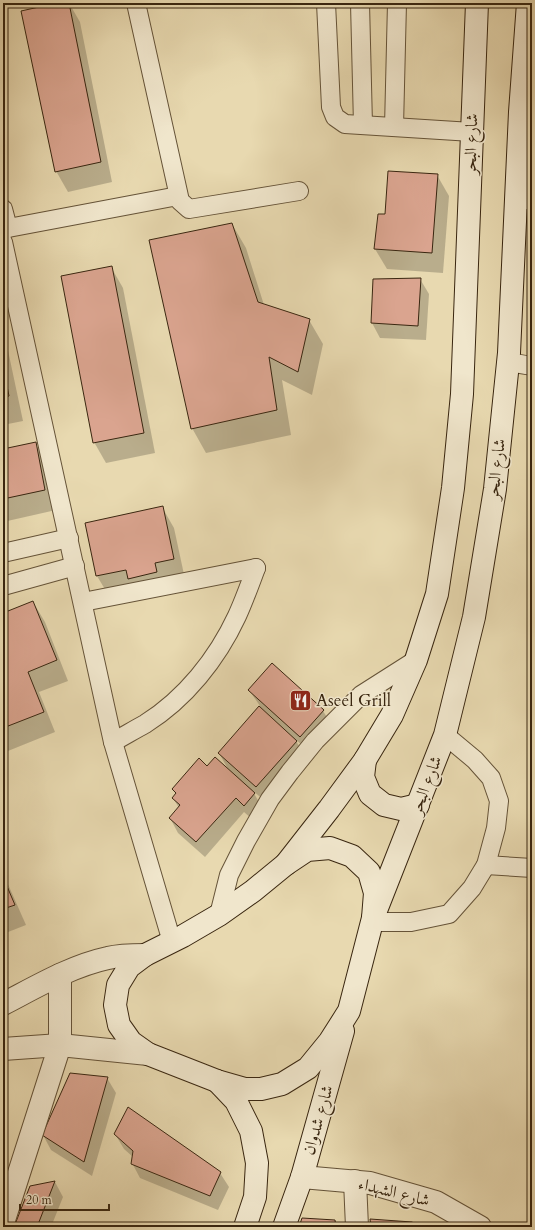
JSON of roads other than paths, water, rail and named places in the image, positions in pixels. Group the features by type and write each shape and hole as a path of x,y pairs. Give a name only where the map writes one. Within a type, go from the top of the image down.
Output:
{"main road":[{"name":"شارع البحر","path":"286,864 329,810 365,760 392,715 416,660 437,594 453,488 462,394 477,3"},
{"name":"شارع البحر","path":"373,920 445,736 474,617 495,489 524,199 528,3"},
{"path":"365,760 363,777 370,794 384,805 401,809 418,805"},
{"path":"349,1011 330,1041 308,1068 282,1084 261,1089 245,1089 217,1081 148,1054 131,1042 123,1031 115,1005 118,985 129,967 145,955 172,942 219,915 253,891 286,864 307,850 330,848 352,856 369,872 375,893 373,920"},
{"name":"شارع شدوان","path":"284,1227 302,1177 373,920"},
{"path":"3,1004 60,975 84,965 107,958 145,955"},
{"path":"4,1217 60,1044 60,975"},
{"path":"3,1050 60,1044 148,1054"},
{"path":"217,1081 236,1101 251,1131 256,1157 255,1197 245,1227"},
{"name":"شارع الشهداء","path":"302,1177 370,1183 436,1202 480,1227"},
{"path":"355,1181 357,1227"}],"lane":[{"path":"136,3 180,201 190,209 299,192"},
{"path":"326,3 332,112 335,117 345,124 472,132"},
{"path":"360,3 363,125"},
{"path":"394,127 397,3"},
{"path":"5,233 178,196"},
{"path":"3,210 5,233 68,538 113,742 172,942"},
{"path":"508,362 532,366"},
{"path":"3,553 68,538"},
{"path":"3,586 75,566"},
{"path":"83,602 256,568 233,623 220,648 197,679 175,701 146,723 113,742"},
{"path":"219,915 229,874 270,799 290,772 315,741 361,695 416,660"},
{"path":"373,920 411,922 449,914 472,888 486,865 496,828 499,801 491,778 475,760 445,736"},
{"path":"486,865 532,868"}],"place":[{"name":"Aseel Grill","path":"301,700"}]}
